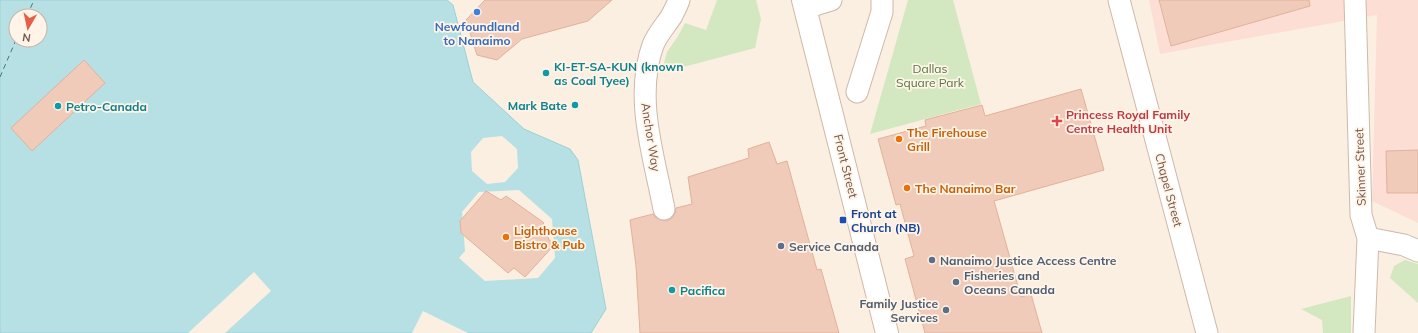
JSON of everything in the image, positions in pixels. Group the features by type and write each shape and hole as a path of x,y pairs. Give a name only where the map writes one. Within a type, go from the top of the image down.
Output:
{"street":[{"name":"Anchor Way","path":"664,209 646,121 645,83 647,62 654,43 672,15 679,0"},
{"path":"804,4 831,0"},
{"path":"857,92 882,12 882,0"},
{"name":"Chapel Street","path":"1119,0 1207,333"},
{"name":"Skinner Street","path":"1355,0 1361,215 1368,238 1364,333"},
{"name":"Front Street","path":"804,4 887,333"},
{"path":"1368,238 1404,245 1418,251"}],"shaded area":[{"path":"1149,0 1418,0 1418,223 1372,201 1377,15 1160,54"}],"green space":[{"path":"717,0 756,0 761,19 755,48 661,73 667,52 685,23 706,30"},
{"name":"Dallas Square Park","path":"908,0 953,0 981,104 870,134"},
{"path":"1405,260 1418,264 1418,303 1390,278 1394,266"},
{"path":"1351,296 1351,333 1323,333 1322,320 1301,309"}],"water":[{"path":"0,0 447,0 453,5 473,82 524,129 570,149 578,160 606,309 591,333 0,333"}],"pier":[{"path":"502,136 517,149 518,168 505,182 487,184 472,171 471,152 483,138"},
{"name":"Lighthouse Bistro & Pub","path":"519,190 552,219 555,258 538,278 485,281 459,258 465,251 462,212 479,192"},
{"path":"254,272 271,291 225,333 188,333"},
{"path":"423,311 431,315 468,333 412,333"}],"building":[{"path":"485,0 612,0 588,21 522,39 497,60 477,55 466,20"},
{"path":"1159,0 1309,0 1310,6 1171,46"},
{"name":"Petro-Canada","path":"84,60 105,83 32,151 11,128"},
{"path":"1081,89 1104,170 994,201 1021,297 1031,294 1042,333 925,333 905,259 914,256 900,204 896,205 878,139 926,126 925,120 982,105 985,116"},
{"path":"769,142 777,164 787,161 817,270 821,269 839,333 640,333 636,266 630,220 653,214 661,220 667,221 672,218 676,208 692,204 688,177 749,158 748,149"},
{"path":"1418,150 1418,193 1387,193 1386,151"},
{"name":"Lighthouse Bistro & Pub","path":"486,191 501,200 506,196 543,222 549,240 555,244 525,277 514,268 508,273 461,233 460,221"}],"ferry route":[{"path":"30,8 34,0"},
{"path":"0,77 13,48"}],"place":[{"name":"Newfoundland to Nanaimo","path":"477,12"},
{"name":"KI-ET-SA-KUN (known as Coal Tyee)","path":"546,73"},
{"name":"Mark Bate","path":"575,105"},
{"name":"Petro-Canada","path":"58,106"},
{"name":"Princess Royal Family Centre Health Unit","path":"1057,121"},
{"name":"The Firehouse Grill","path":"899,139"},
{"name":"The Nanaimo Bar","path":"907,188"},
{"name":"Front at Church (NB)","path":"843,220"},
{"name":"Lighthouse Bistro & Pub","path":"506,237"},
{"name":"Service Canada","path":"781,246"},
{"name":"Nanaimo Justice Access Centre","path":"932,260"},
{"name":"Fisheries and Oceans Canada","path":"956,282"},
{"name":"Pacifica","path":"672,290"},
{"name":"Family Justice Services","path":"946,310"}]}
